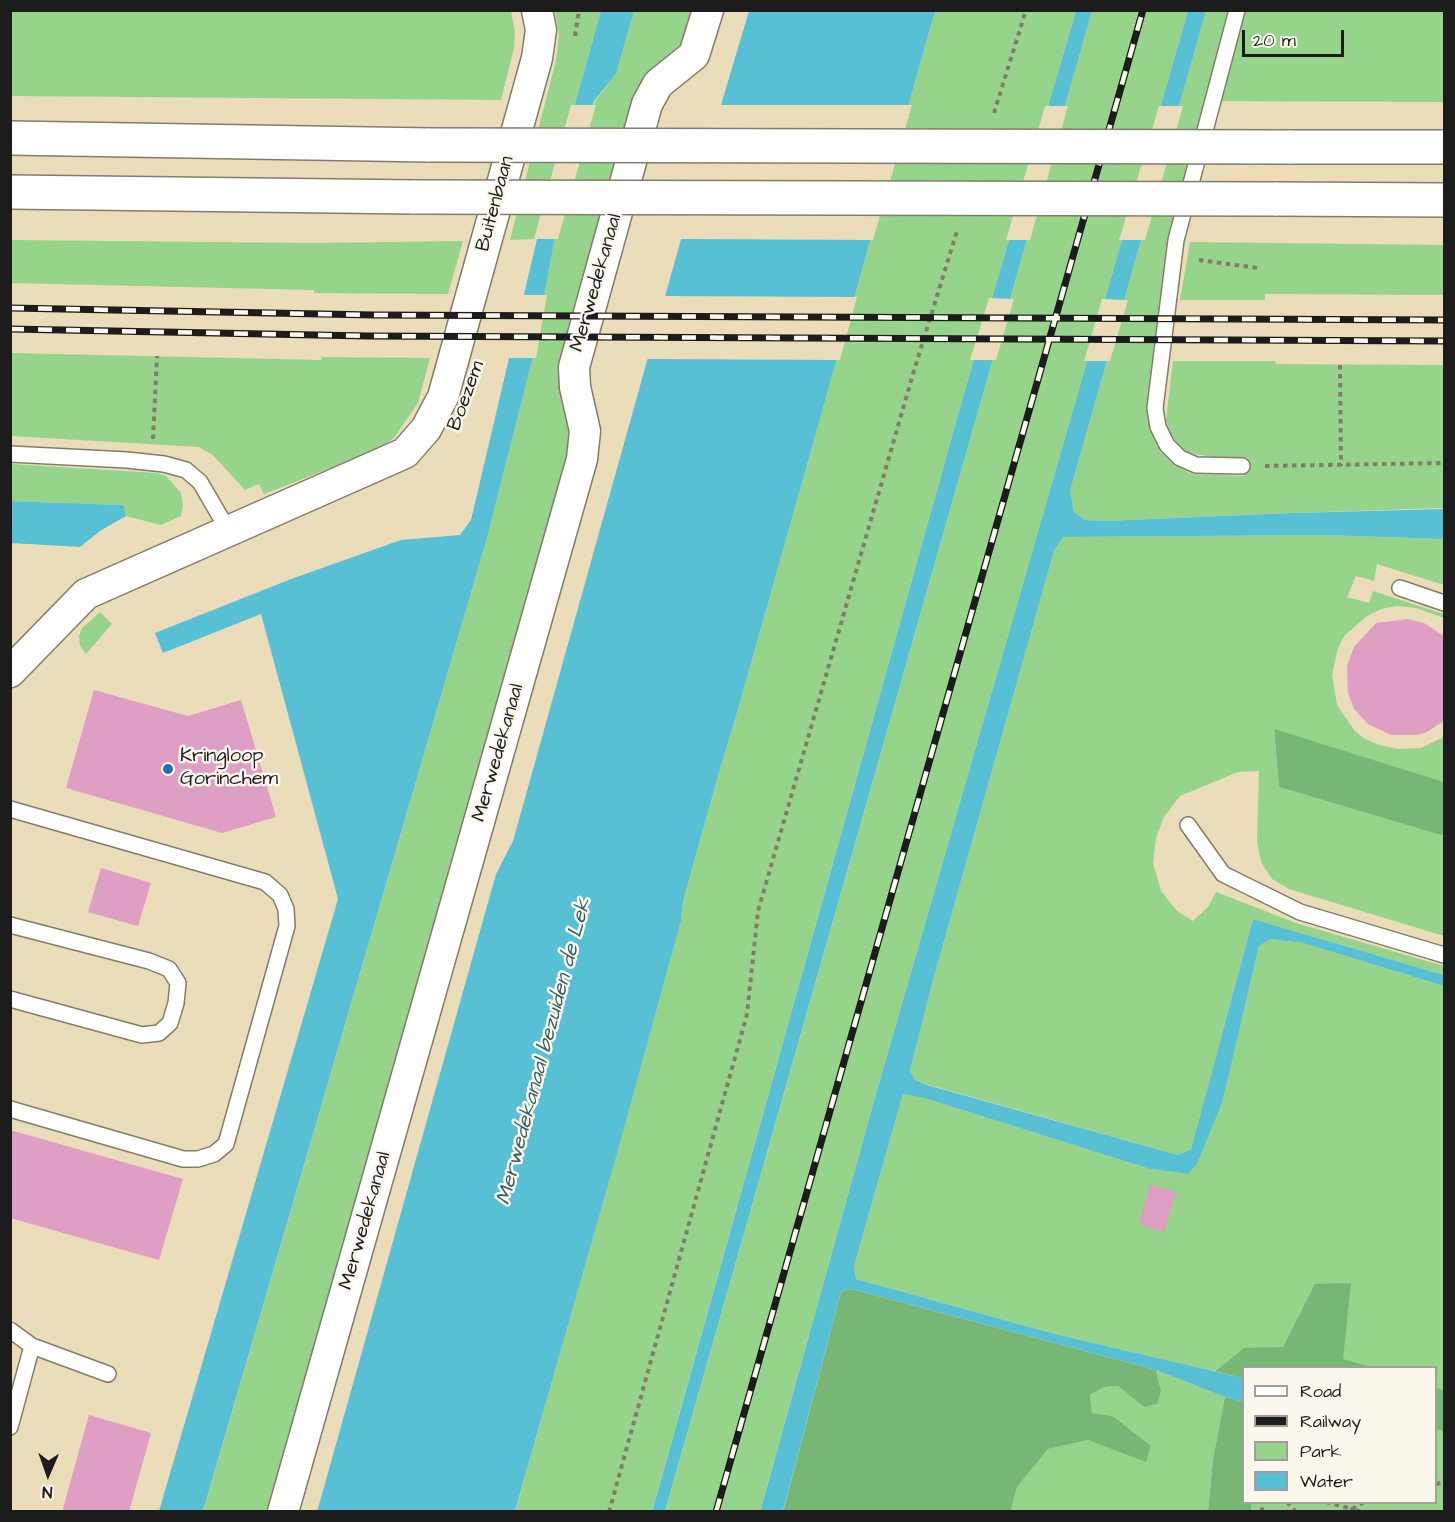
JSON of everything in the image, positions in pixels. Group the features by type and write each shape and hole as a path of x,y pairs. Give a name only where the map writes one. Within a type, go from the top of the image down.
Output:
{"highway":[{"path":"10,138 430,145 1444,147"},
{"path":"10,192 415,197 1444,200"}],"street":[{"name":"Buitenbaan","path":"443,397 537,58 541,30 537,10"},
{"name":"Merwedekanaal","path":"283,1512 582,459 585,431 575,387 574,367 641,126 653,91 658,84 694,55 708,10"},
{"name":"Boezem","path":"10,672 87,594 405,453 426,429 443,397"}],"lane":[{"path":"1238,10 1176,240 1155,408 1158,427 1167,445 1180,458 1196,465 1242,466"},
{"path":"10,454 127,460 164,464 186,470 200,482 228,530"},
{"path":"1400,588 1444,603"},
{"path":"10,809 265,882 280,895 286,909 287,926 226,1144 214,1154 198,1159 183,1159 10,1109"},
{"path":"1188,825 1223,874 1300,912 1444,955"},
{"path":"10,925 149,961 169,969 178,983 176,1003 170,1023 159,1033 142,1035 10,999"},
{"path":"10,1330 32,1346 108,1374"},
{"path":"10,1427 32,1346"}],"path":[{"path":"575,38 579,10"},
{"path":"991,124 1026,10"},
{"path":"609,1512 747,1014 758,911 913,374 959,226"},
{"path":"1201,260 1258,268"},
{"path":"153,442 157,356"},
{"path":"1340,365 1341,466"},
{"path":"1242,466 1444,463"},
{"path":"1330,1504 1362,1512"}],"green space":[{"path":"11,11 511,11 515,32 514,48 501,100 11,96"},
{"path":"555,11 601,11 537,239 510,240 556,60 559,34"},
{"path":"634,11 699,11 688,50 649,81 573,425 571,474 308,1369 270,1511 203,1512 487,538 532,361 556,232 575,165 595,101 616,74"},
{"path":"935,11 1076,11 963,397 652,1511 515,1512 681,921 683,901"},
{"path":"1092,11 1188,11 874,1101 760,1511 665,1512"},
{"path":"1206,11 1444,11 1444,102 1204,101 1167,245 1147,409 1150,431 1160,451 1176,466 1192,474 1244,476 1243,457 1214,457 1189,453 1179,446 1170,432 1166,420 1173,361 1444,365 1444,508 1104,521 1085,520 1074,512 1070,491"},
{"path":"11,240 313,243 463,241 448,294 314,293 314,290 11,283"},
{"path":"1190,242 1444,245 1444,295 1265,294 1265,300 1180,300"},
{"path":"10,353 321,360 322,357 430,358 418,403 394,438 379,449 264,494 259,484 245,490 213,455 199,447 11,436"},
{"path":"10,464 157,473 166,476 181,493 183,505 181,516 161,525 126,516 122,505 11,501"},
{"path":"1323,535 1444,539 1444,585 1377,564 1374,581 1356,576 1347,597 1369,603 1373,591 1444,614 1444,618 1416,608 1397,606 1381,609 1367,616 1345,635 1338,648 1332,675 1337,705 1355,731 1365,739 1379,745 1399,749 1421,748 1444,737 1444,782 1274,730 1279,787 1444,836 1444,936 1289,889 1272,879 1261,862 1257,841 1259,771 1238,772 1180,796 1164,817 1156,838 1153,863 1161,891 1177,911 1193,921 1208,907 1216,892 1296,923 1444,966 1444,975 1253,919 1191,1149 1178,1155 915,1081 910,1071 933,980 1054,551 1063,537"},
{"path":"100,612 112,624 86,654 80,646 79,636 82,628"},
{"path":"1274,729 1444,782 1444,836 1279,787"},
{"path":"1269,939 1303,943 1444,986 1444,1511 1251,1511 1251,1504 1437,1504 1437,1366 1242,1366 1242,1378 1055,1334 856,1279 854,1266 903,1094 924,1098 1150,1169 1187,1174 1223,1100 1259,946"},
{"path":"1351,1283 1343,1359 1368,1366 1242,1366 1242,1378 1216,1371 1244,1348 1283,1347 1315,1284"},
{"path":"851,1289 1156,1370 1161,1391 1157,1404 1144,1407 1118,1386 1104,1387 1090,1395 1092,1413 1113,1416 1151,1446 1146,1462 1088,1440 1048,1449 1017,1487 1011,1511 783,1512 841,1292"},
{"path":"1156,1370 1225,1397 1213,1459 1208,1511 1011,1512 1017,1487 1048,1449 1088,1440 1146,1461 1151,1446 1113,1416 1092,1413 1090,1395 1104,1387 1118,1386 1144,1407 1161,1391"},
{"path":"1437,1388 1444,1390 1444,1431 1437,1429"},
{"path":"1225,1397 1242,1402 1242,1504 1251,1504 1251,1511 1208,1512 1213,1459"}],"water":[{"path":"601,11 634,11 616,74 594,101 575,165 556,232 532,361 487,538 203,1511 159,1511 338,899 261,614 163,653 155,633 291,579 401,540 460,535 471,520 537,239"},
{"name":"Merwedekanaal bezuiden de Lek","path":"749,11 935,11 683,901 681,921 618,1150 515,1511 317,1512 496,874 513,841 683,232"},
{"path":"1076,11 1092,11 665,1511 652,1512 963,397"},
{"path":"1188,11 1206,11 1070,491 1074,512 1085,520 1104,521 1444,509 1444,539 1323,535 1063,537 1054,551 933,980 910,1071 915,1080 927,1085 1178,1155 1191,1149 1253,919 1444,975 1444,986 1303,943 1270,939 1259,946 1223,1100 1197,1164 1188,1174 1150,1169 924,1098 903,1094 854,1266 856,1279 1055,1334 1242,1378 1242,1402 1156,1370 851,1289 841,1292 783,1511 760,1512 874,1101"},
{"path":"10,501 123,505 126,516 100,531 80,547 11,543"}],"pier":[{"path":"571,105 596,105 558,239 534,239"},
{"path":"719,105 912,105 873,240 678,239"},
{"path":"1045,106 1068,106 1030,240 1006,240"},
{"path":"1159,106 1183,106 1145,240 1119,240"},
{"path":"521,295 547,295 536,358 506,358"},
{"path":"662,296 857,297 840,360 645,359"},
{"path":"989,298 1014,299 996,360 970,360"},
{"path":"1102,299 1128,300 1110,361 1084,361"}],"building":[{"path":"1408,619 1424,623 1444,636 1444,721 1427,732 1417,735 1391,735 1368,724 1354,709 1348,693 1347,666 1354,647 1376,623"},
{"path":"94,690 188,716 241,700 276,817 222,833 66,788"},
{"path":"101,868 151,883 138,926 88,912"},
{"path":"10,1130 183,1179 159,1260 10,1218"},
{"path":"1150,1185 1176,1192 1164,1232 1139,1224"},
{"path":"89,1415 151,1433 129,1512 62,1512"}],"railway":[{"path":"716,1512 1143,10"},
{"path":"10,308 374,315 1444,320"},
{"path":"10,329 367,336 1444,341"}],"place":[{"name":"Kringloop Gorinchem","path":"168,769"}]}
